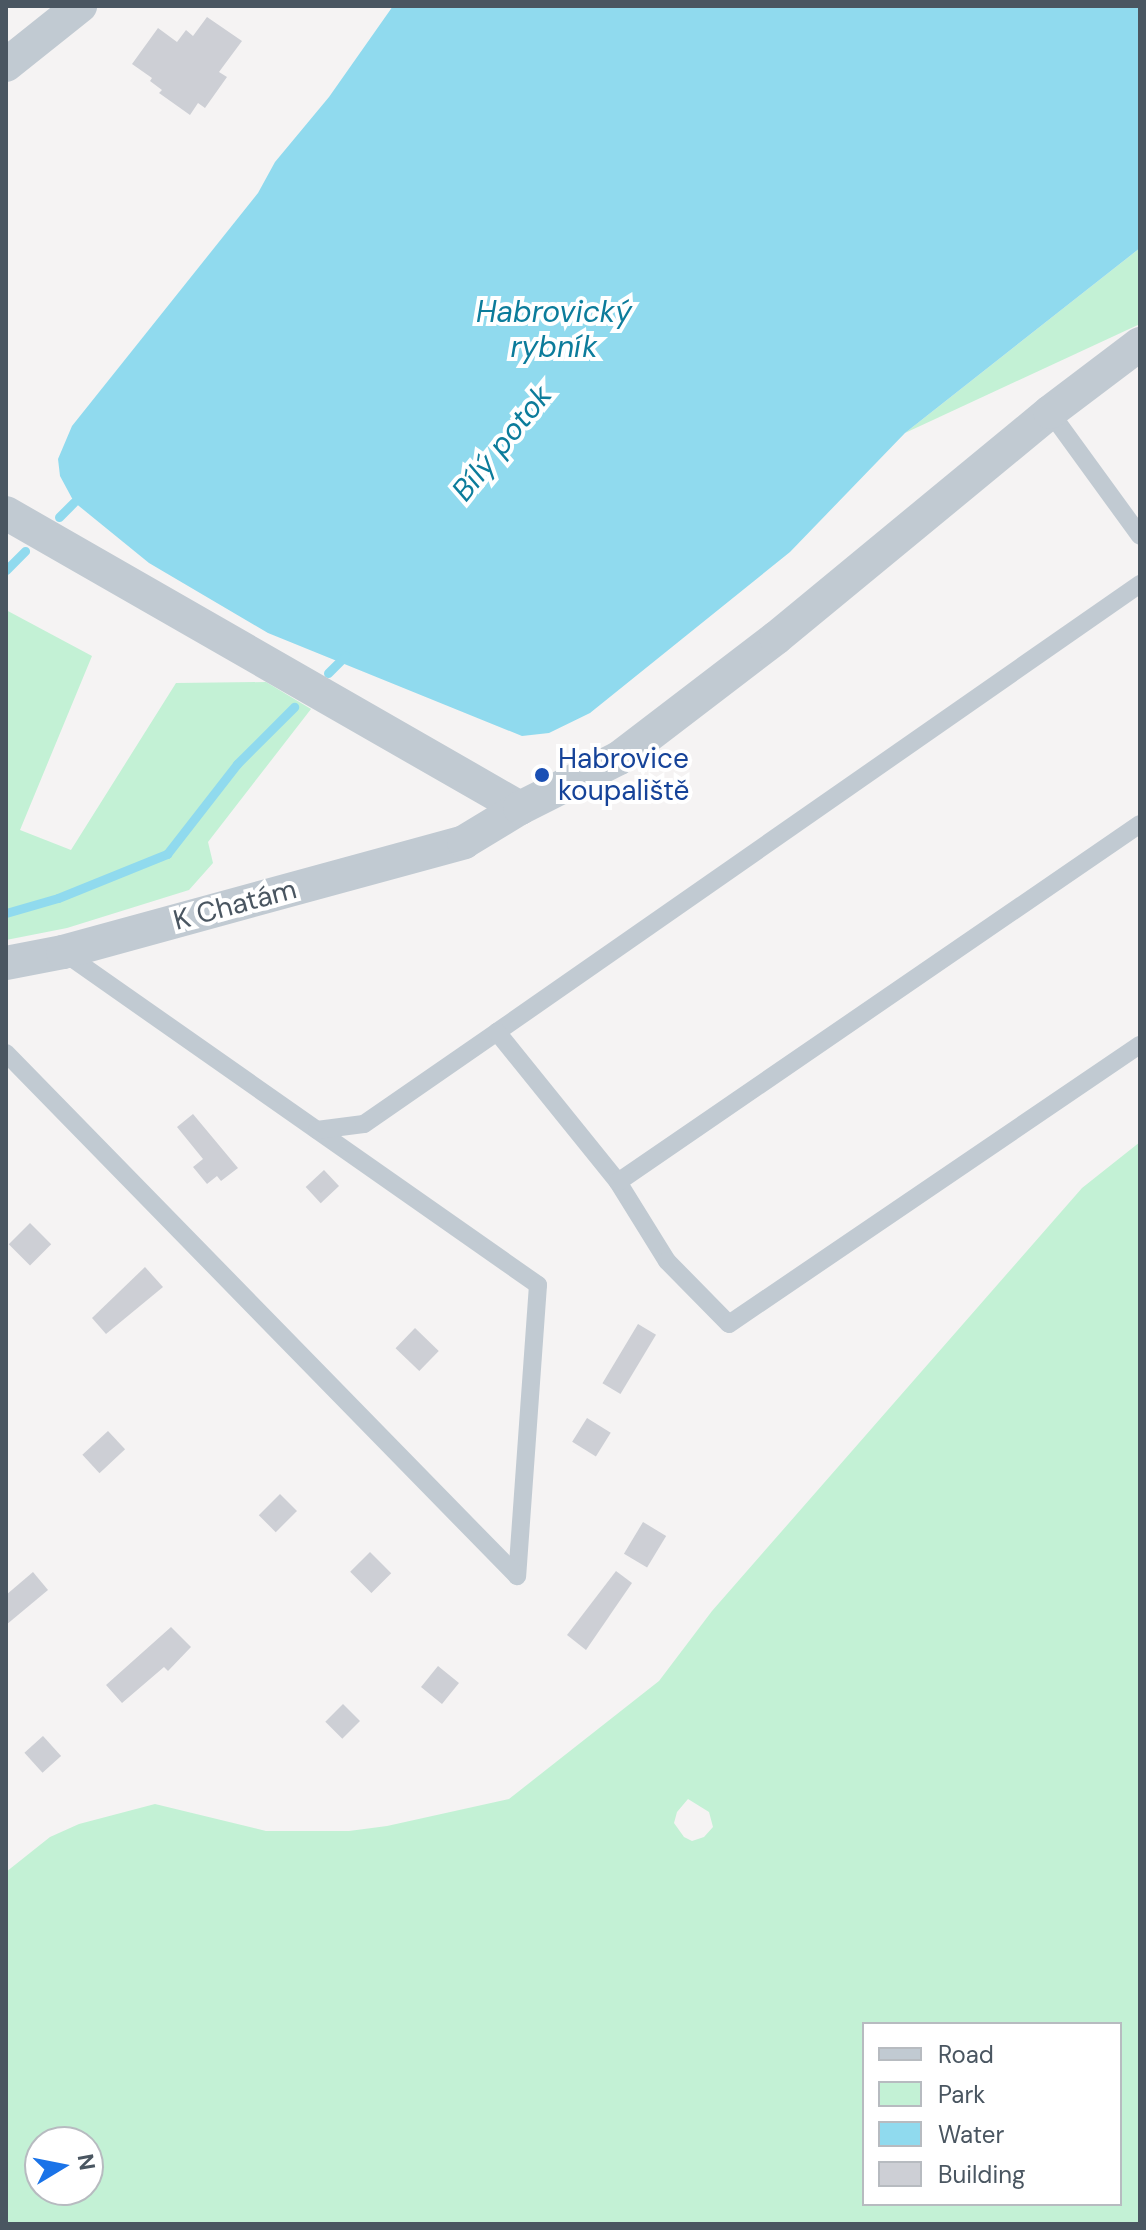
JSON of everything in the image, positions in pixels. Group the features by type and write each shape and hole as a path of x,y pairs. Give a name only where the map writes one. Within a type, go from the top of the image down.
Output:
{"street":[{"path":"6,65 80,6"},
{"name":"K Chatám","path":"6,963 63,952 464,842 520,808 619,758 776,638 1050,412 1140,344"},
{"path":"6,513 520,808"}],"lane":[{"path":"1050,412 1140,536"},
{"path":"317,1130 364,1124 1140,584"},
{"path":"618,1182 1140,824"},
{"path":"6,1053 517,1576 538,1285 63,952"},
{"path":"497,1032 618,1182 667,1261 729,1324 1140,1045"}],"green space":[{"path":"1140,248 1140,324 905,433"},
{"path":"6,610 92,656 20,830 71,850 176,683 266,682 311,709 208,842 213,863 189,890 67,928 6,940"},
{"path":"1140,1142 1140,2224 6,2224 6,1872 50,1837 79,1824 155,1804 266,1831 349,1831 387,1826 509,1799 659,1681 712,1611 1082,1188","holes":["688,1799 709,1812 713,1827 704,1837 692,1841 684,1837 674,1823 677,1812"]}],"water":[{"name":"Habrovický rybník","path":"393,6 1140,6 1140,248 905,433 790,552 590,713 549,733 522,736 268,633 149,563 74,502 60,476 58,459 72,426 258,193 275,162 329,97"}],"building":[{"path":"207,17 242,41 219,72 227,77 205,108 198,103 190,115 159,93 162,90 150,81 152,78 132,64 158,28 177,42 186,30 193,36"},
{"path":"193,1114 238,1168 221,1181 217,1176 207,1184 193,1167 203,1159 177,1127"},
{"path":"324,1170 339,1186 321,1203 306,1187"},
{"path":"30,1223 51,1244 30,1265 9,1244"},
{"path":"145,1267 163,1287 106,1334 92,1318"},
{"path":"638,1324 656,1335 620,1394 602,1383"},
{"path":"415,1328 439,1351 419,1371 396,1348"},
{"path":"587,1418 611,1433 596,1457 572,1442"},
{"path":"108,1431 125,1449 99,1473 82,1455"},
{"path":"280,1494 297,1511 276,1532 259,1515"},
{"path":"643,1522 666,1536 647,1568 624,1554"},
{"path":"370,1552 391,1573 371,1593 350,1572"},
{"path":"616,1571 632,1583 586,1650 567,1635"},
{"path":"33,1572 48,1590 6,1625 6,1595"},
{"path":"171,1627 191,1647 168,1671 164,1667 122,1703 106,1685"},
{"path":"438,1666 459,1683 442,1704 421,1687"},
{"path":"343,1704 360,1721 342,1739 325,1722"},
{"path":"43,1736 61,1756 42,1773 24,1753"}],"waterway":[{"path":"59,517 74,502"},
{"path":"6,570 25,551"},
{"name":"Bílý potok","path":"328,673 346,655"},
{"name":"Bílý potok","path":"6,913 58,898 167,854 237,764 294,707"}],"place":[{"name":"Habrovice koupaliště","path":"542,775"}]}
